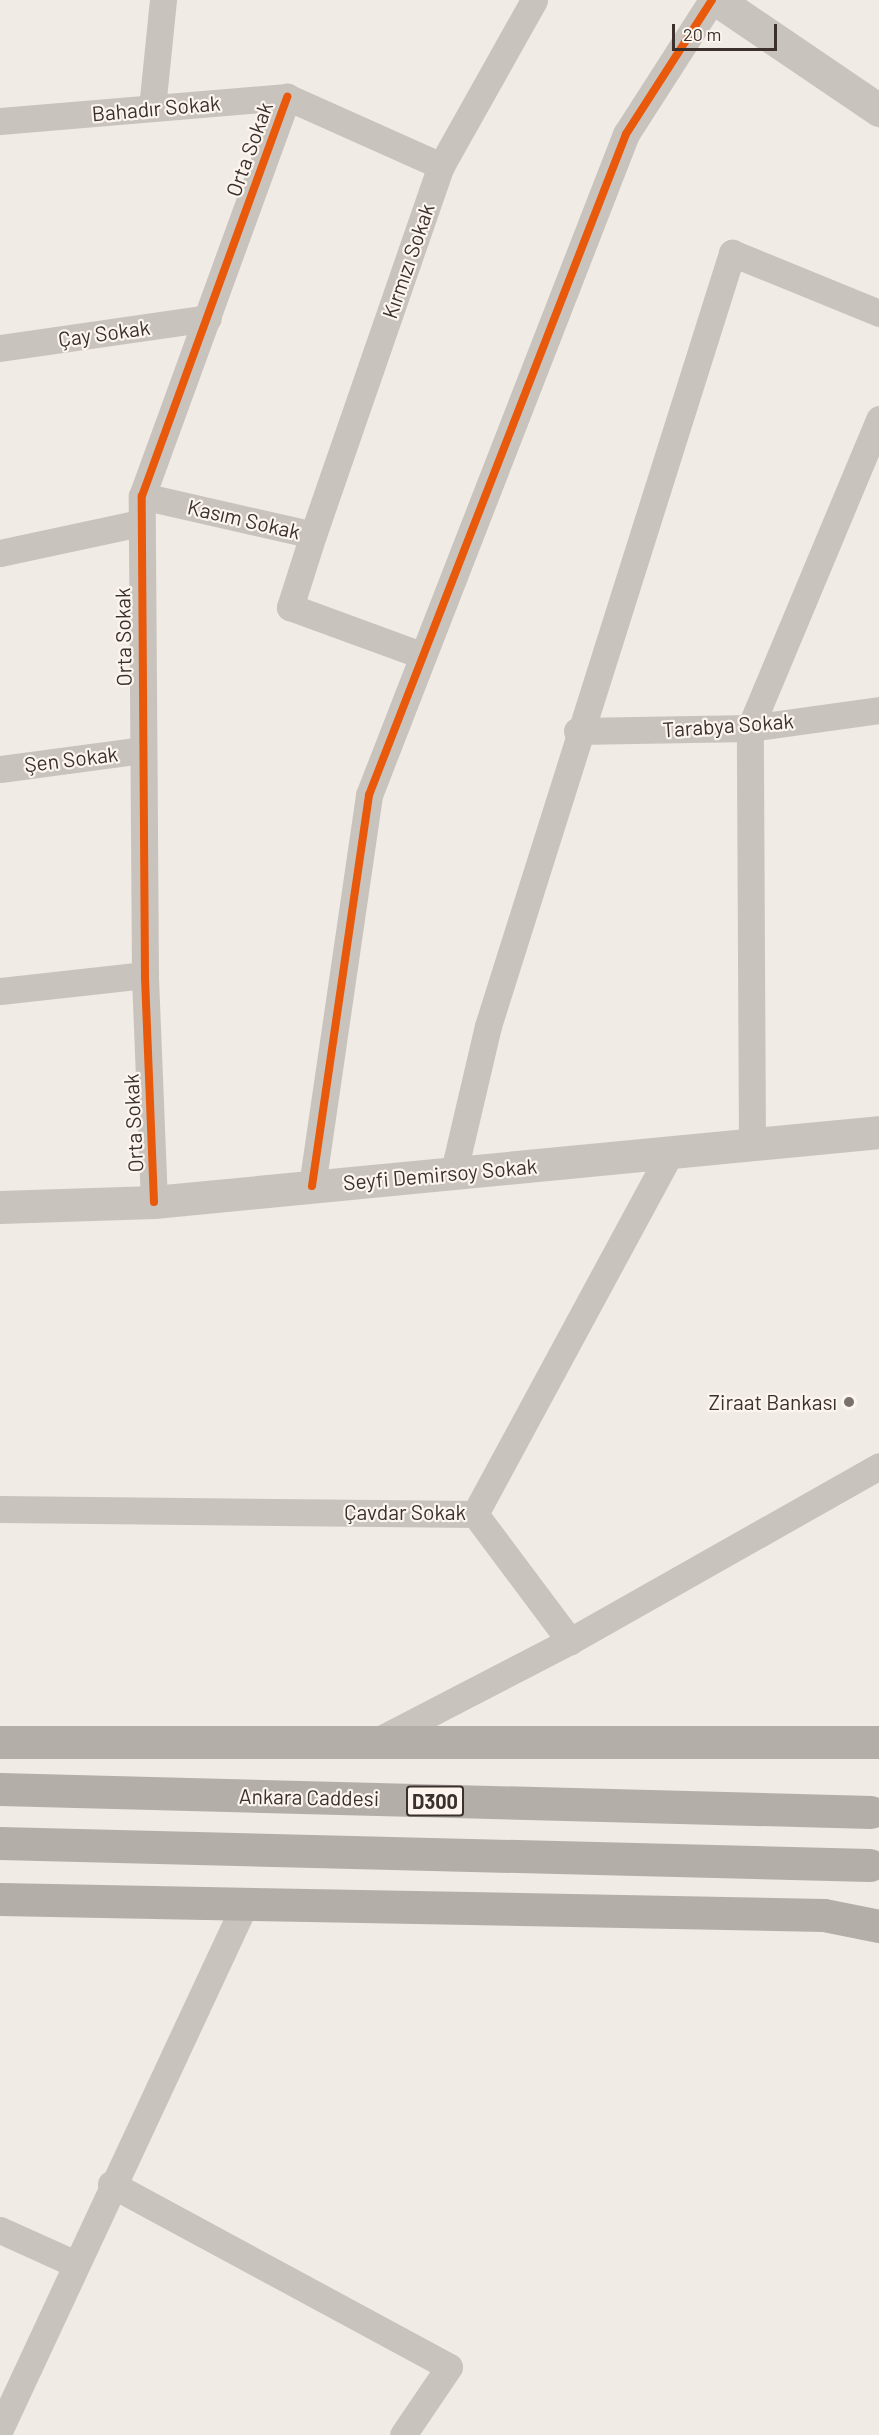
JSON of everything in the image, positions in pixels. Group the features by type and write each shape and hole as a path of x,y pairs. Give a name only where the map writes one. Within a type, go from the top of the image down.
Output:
{"highway":[{"path":"0,1742 371,1744 879,1742"},
{"name":"Ankara Caddesi","path":"0,1789 871,1812"},
{"path":"0,1843 870,1864"},
{"path":"0,1899 244,1906 824,1915 879,1926"}],"street":[{"path":"152,108 163,0"},
{"name":"Kırmızı Sokak","path":"313,535 441,166 534,0"},
{"path":"312,1185 369,795 421,655 626,134 712,0"},
{"path":"717,0 879,110"},
{"name":"Bahadır Sokak","path":"0,121 287,97 441,166"},
{"name":"Orta Sokak","path":"154,1202 145,975 140,523 142,496 287,97"},
{"path":"454,1171 488,1026 577,731 732,253 879,313"},
{"name":"Çay Sokak","path":"0,348 208,318"},
{"path":"752,1146 750,728 879,419"},
{"name":"Kasım Sokak","path":"142,496 313,535 290,607 421,655"},
{"path":"0,553 140,523"},
{"name":"Tarabya Sokak","path":"577,731 750,728 879,710"},
{"name":"Şen Sokak","path":"0,768 142,750"},
{"path":"0,991 145,975"},
{"name":"Seyfi Demirsoy Sokak","path":"0,1206 154,1202 454,1171 670,1154 879,1132"},
{"name":"Çavdar Sokak","path":"0,1509 475,1514 670,1154"},
{"path":"371,1744 570,1641 879,1466"},
{"path":"475,1514 570,1641"},
{"path":"0,2429 73,2263 244,1906"},
{"path":"111,2184 448,2367 403,2435"},
{"path":"0,2230 73,2263"}],"cycle path":[{"path":"312,1186 369,795 626,134 712,0"},
{"path":"154,1202 145,975 142,496 287,97"}],"place":[{"name":"Ziraat Bankası","path":"849,1402"}]}
